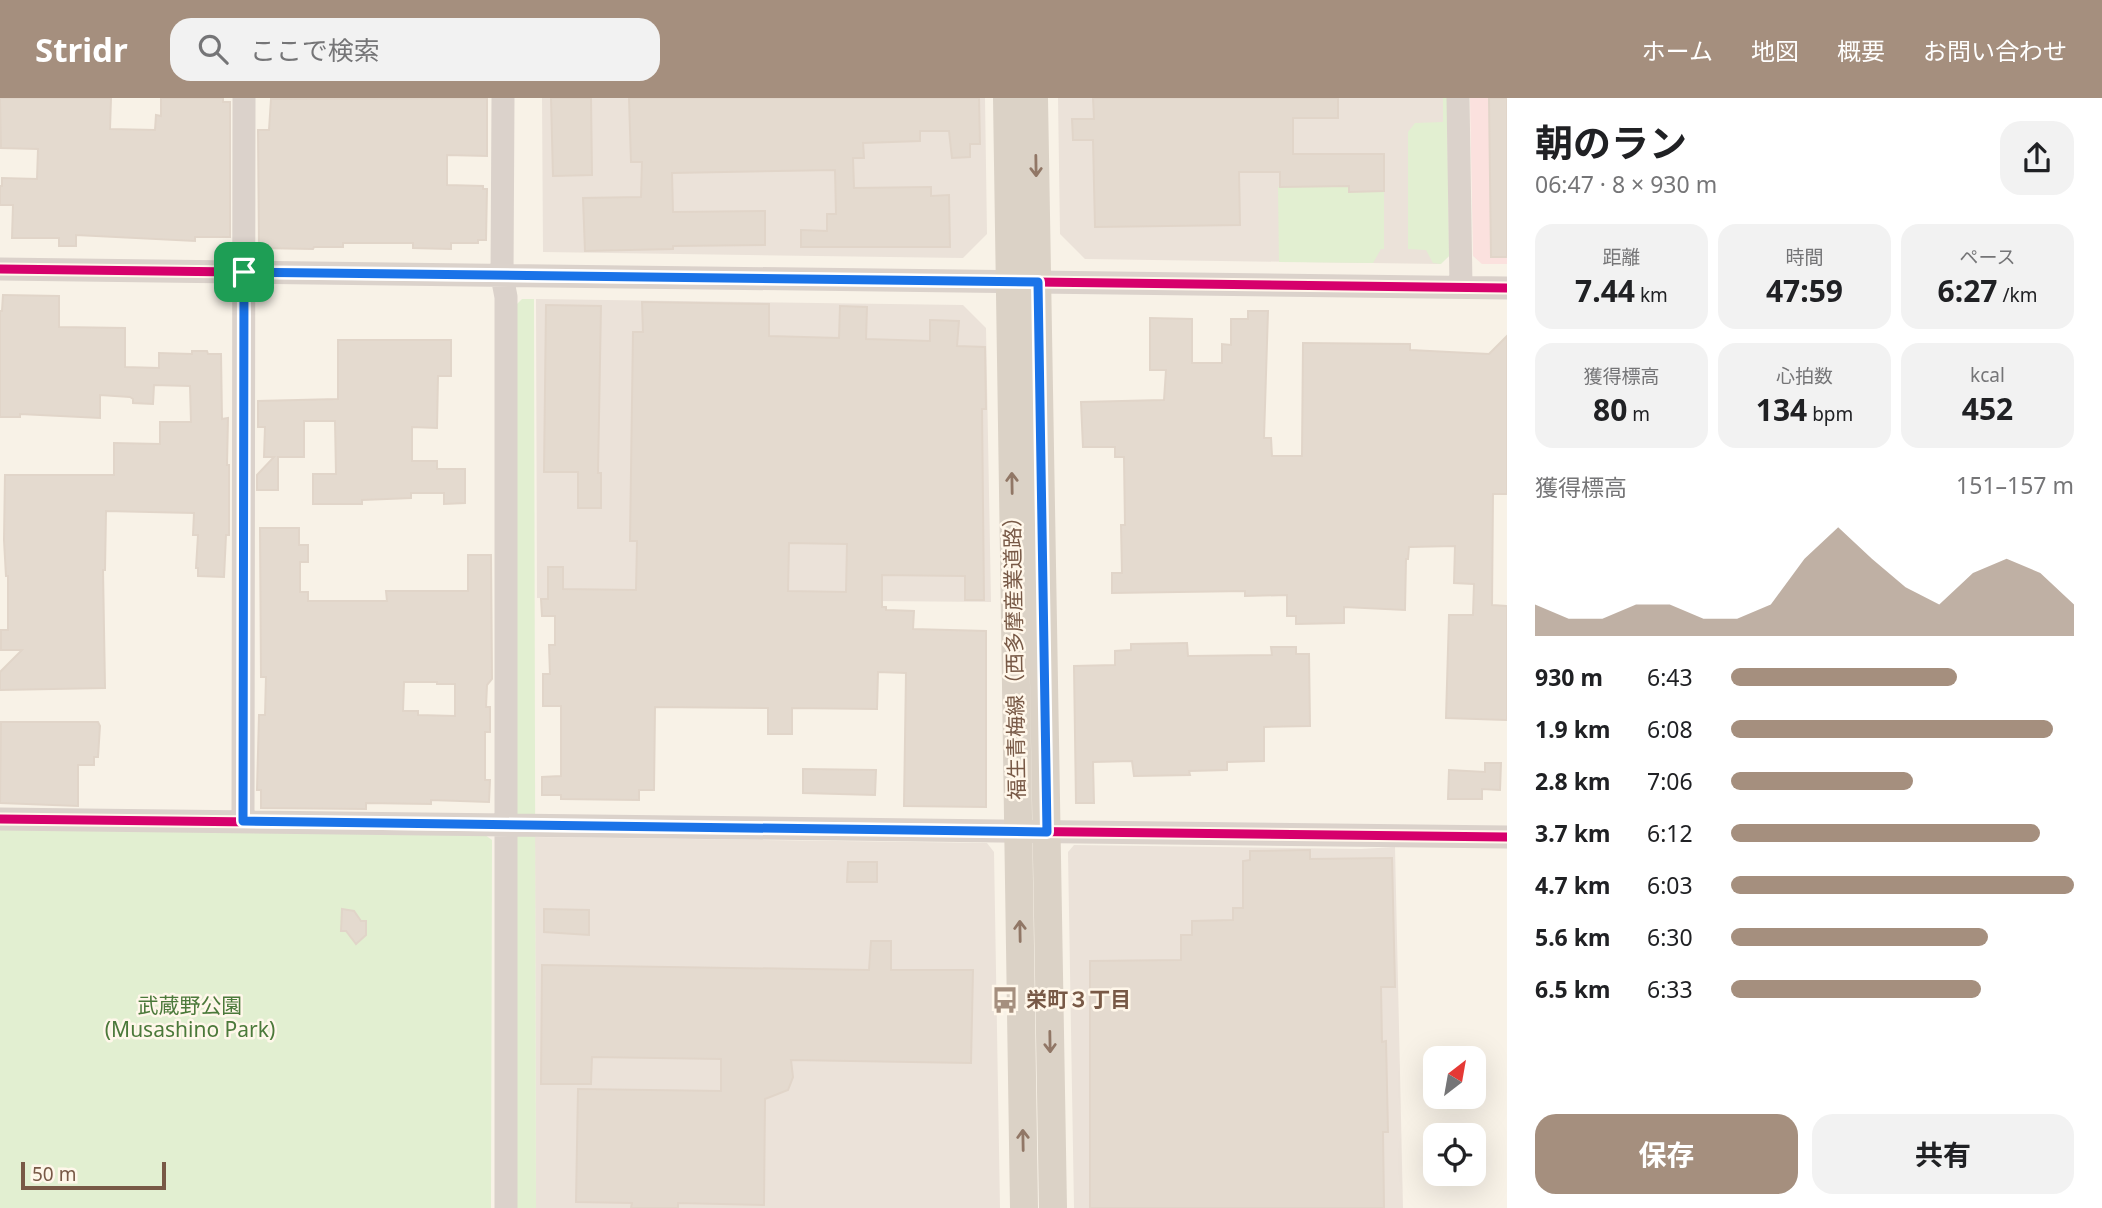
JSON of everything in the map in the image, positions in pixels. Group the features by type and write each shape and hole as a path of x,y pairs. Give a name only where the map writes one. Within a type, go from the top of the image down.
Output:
{"main road":[{"name":"福生青梅線（西多摩産業道路）","path":"1007,98 1024,281 1043,556 1053,1208"},
{"name":"福生青梅線（西多摩産業道路）","path":"1024,1208 1013,557 1034,98"},
{"path":"1013,557 1043,556"}],"street":[{"path":"243,821 244,98"},
{"path":"503,98 502,276 506,297 506,1208"},
{"path":"1458,98 1461,287"},
{"path":"0,269 1507,288"},
{"path":"0,819 1507,837"}],"shaded area":[{"path":"542,98 985,98 987,234 963,258 543,252"},
{"path":"1058,98 1447,98 1449,256 1440,264 1085,259 1060,234"},
{"path":"1470,98 1507,98 1507,264 1482,264 1473,256"},
{"path":"536,299 963,305 986,328 991,602 537,598"},
{"path":"535,837 987,843 994,852 1000,1208 536,1208"},
{"path":"1074,845 1361,849 1395,847 1403,1208 1074,1208 1068,852"}],"green space":[{"path":"1443,98 1447,98 1449,256 1441,264 1433,263 1426,250 1408,249 1408,132 1415,123 1443,122"},
{"path":"1349,186 1350,191 1384,191 1384,249 1381,249 1373,263 1279,262 1278,187"},
{"path":"522,299 534,299 536,1208 514,1208 514,307"},
{"name":"武蔵野公園 (Musashino Park)","path":"0,829 481,832 492,840 491,1208 0,1208"}],"building":[{"path":"0,98 111,98 110,129 155,130 156,115 161,116 161,98 223,98 223,102 230,102 230,237 195,237 195,241 76,235 76,246 59,246 59,238 12,238 13,205 0,205 2,178 37,179 38,149 1,148"},
{"path":"487,98 487,156 447,155 447,185 483,186 483,189 487,189 486,240 478,240 478,243 451,243 451,249 413,248 413,243 343,243 343,247 313,249 259,248 258,130 269,130 271,99"},
{"path":"551,98 591,98 592,175 553,176"},
{"path":"629,98 979,98 980,144 970,144 970,157 952,158 949,131 920,131 920,141 863,143 864,158 853,158 854,188 931,187 931,196 949,195 950,247 801,247 801,230 827,231 827,214 836,214 835,170 672,173 673,212 765,211 765,245 585,251 583,198 641,197 642,162 631,162"},
{"path":"1093,98 1338,98 1338,118 1293,118 1293,154 1384,154 1384,191 1349,192 1349,186 1280,187 1280,172 1239,172 1240,225 1095,227 1093,140 1073,140 1072,119 1094,119"},
{"path":"1489,98 1507,98 1507,257 1491,257"},
{"path":"3,295 59,296 59,327 125,328 125,367 159,368 159,353 192,354 192,351 207,351 208,354 221,354 222,419 228,418 229,465 229,535 226,535 224,577 198,576 198,535 193,535 194,513 106,511 103,570 105,688 0,690 0,672 22,650 1,650 1,630 8,630 8,576 4,540 5,475 114,475 114,443 160,444 160,422 191,422 190,386 154,385 153,404 133,403 130,397 100,395 100,418 20,414 20,417 0,417 0,311"},
{"path":"642,302 769,304 769,336 839,338 840,306 867,307 866,339 930,341 930,320 959,321 957,346 985,347 986,409 982,409 984,600 965,600 965,576 882,575 882,607 886,607 886,610 914,611 913,629 986,631 986,807 904,806 906,673 878,672 877,709 792,708 792,734 768,734 768,708 655,707 654,790 639,790 639,800 561,799 561,795 542,795 542,777 561,776 561,706 543,706 543,674 550,674 549,645 555,645 555,616 542,616 541,599 548,599 548,567 563,567 563,589 636,590 637,541 630,541 633,332 643,332","holes":["789,543 847,544 846,592 788,591"]},
{"path":"546,305 601,306 598,473 601,473 601,508 578,508 578,472 544,472"},
{"path":"1248,311 1268,311 1264,438 1271,438 1272,456 1302,456 1303,343 1410,344 1410,350 1489,354 1507,336 1507,494 1493,494 1492,605 1507,606 1507,720 1446,718 1449,615 1473,615 1474,584 1454,583 1455,546 1409,547 1406,559 1405,610 1344,607 1344,623 1296,624 1296,616 1287,616 1287,595 1245,596 1245,591 1112,593 1112,573 1122,573 1121,525 1125,525 1124,457 1115,457 1115,447 1083,447 1081,402 1164,400 1166,370 1150,370 1150,318 1192,319 1192,363 1222,363 1222,344 1231,345 1231,319 1248,319"},
{"path":"338,340 451,340 451,376 438,376 437,428 412,427 412,461 437,461 437,469 465,469 465,503 444,504 444,493 411,493 411,498 362,500 362,504 313,504 313,474 336,474 335,421 304,421 304,457 278,457 278,490 257,490 257,475 274,457 264,457 265,427 258,427 258,401 338,399"},
{"path":"260,528 299,528 299,545 308,545 308,562 300,562 300,592 308,592 308,601 387,601 386,591 468,591 468,555 491,555 492,679 487,685 486,707 490,707 490,732 485,732 485,780 490,780 489,802 431,800 431,804 366,803 366,809 261,808 261,790 257,790 259,715 265,715 266,677 261,677","holes":["404,682 455,684 455,716 418,715 418,711 403,711"]},
{"path":"1187,643 1188,656 1272,655 1271,647 1296,647 1296,654 1309,654 1310,726 1264,727 1264,761 1227,762 1227,770 1189,771 1190,775 1134,776 1132,761 1093,762 1094,803 1076,803 1074,666 1115,665 1115,651 1131,650 1131,644"},
{"path":"1,722 98,722 98,757 94,757 94,765 78,765 78,806 0,803"},
{"path":"1485,763 1501,763 1500,790 1482,789 1482,799 1448,799 1449,770 1485,772"},
{"path":"803,769 876,770 875,795 803,793"},
{"path":"1310,850 1310,859 1392,858 1395,987 1381,987 1382,1042 1386,1041 1388,1132 1383,1132 1384,1208 1090,1208 1090,961 1181,960 1181,935 1192,935 1192,921 1233,920 1233,908 1243,908 1243,861 1250,860 1250,851"},
{"path":"848,862 877,862 877,882 847,882"},
{"path":"342,909 354,911 361,921 366,921 366,935 356,944 346,931 341,931"},
{"path":"544,909 589,910 589,935 544,932"},
{"path":"871,941 891,941 891,970 973,970 971,1063 791,1060 793,1077 788,1090 765,1099 764,1205 678,1203 678,1208 631,1208 632,1203 576,1202 578,1089 721,1091 721,1059 592,1057 591,1084 541,1084 542,965 869,970"}],"cycle path":[{"path":"0,269 1507,288"},
{"path":"0,819 1507,837"}],"place":[{"name":"栄町３丁目","path":"1005,1000"}],"route":[{"path":"244,272 1038,282 1047,832 243,821 244,272"}]}
